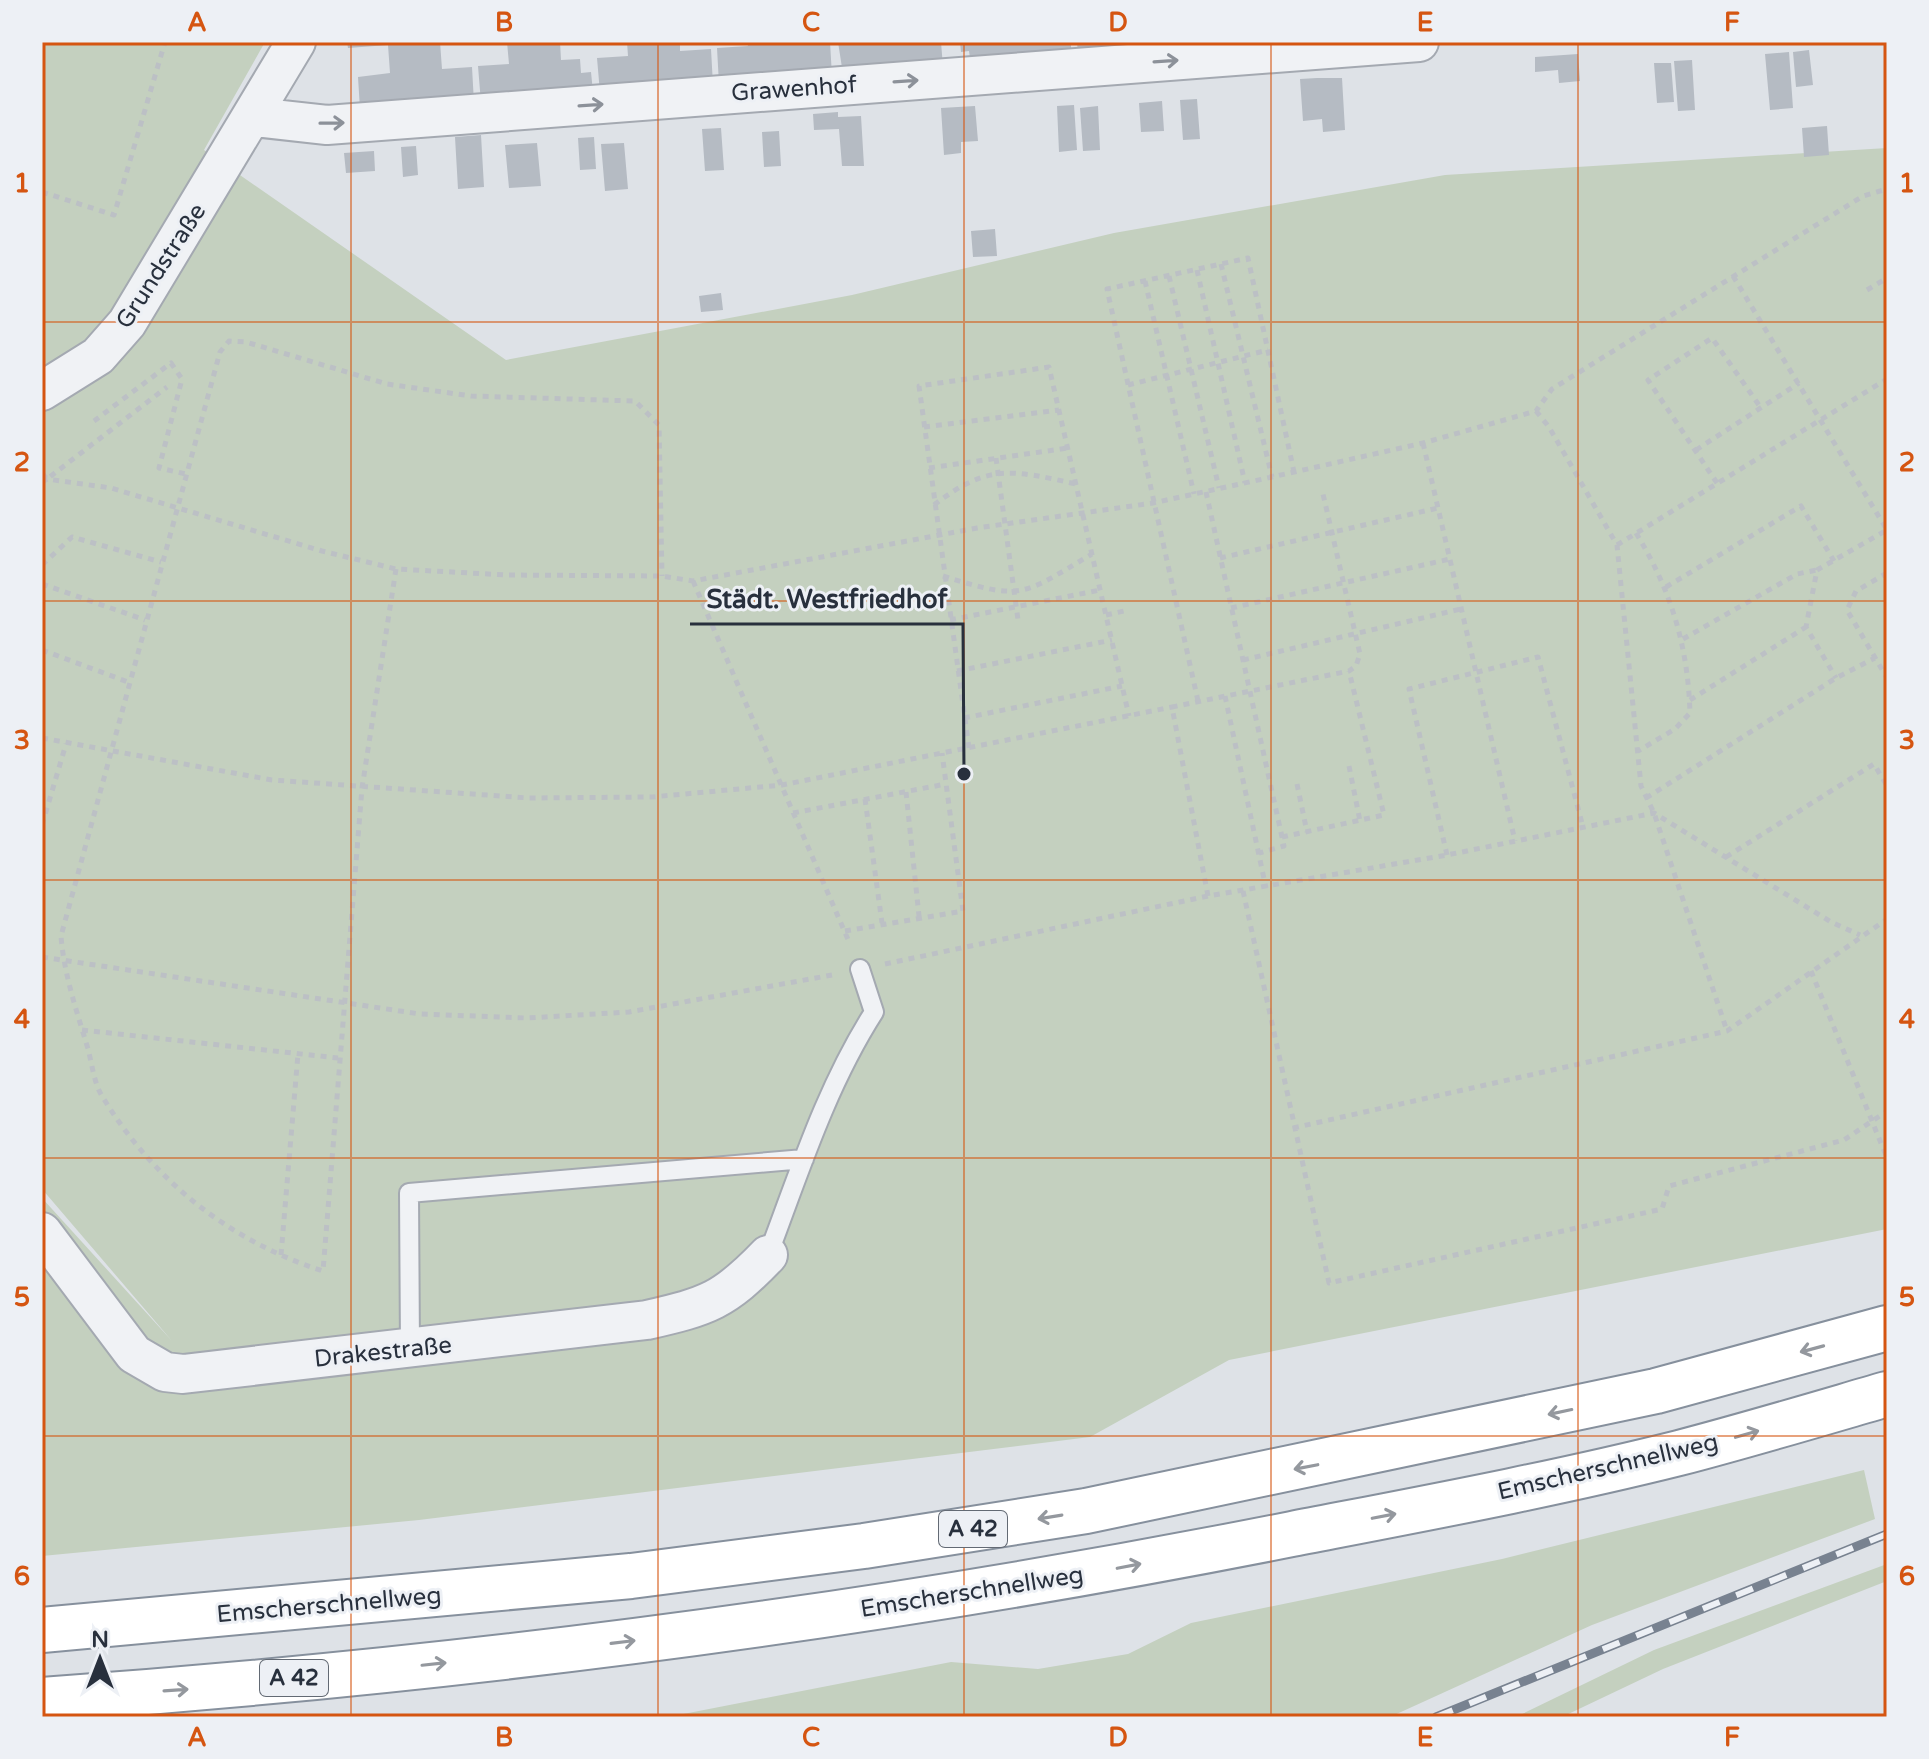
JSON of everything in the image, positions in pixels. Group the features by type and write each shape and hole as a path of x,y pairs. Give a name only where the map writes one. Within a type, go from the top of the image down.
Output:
{"highway":[{"name":"Emscherschnellweg","path":"42,1630 631,1576 864,1546 1086,1511 1656,1391 1887,1328"},
{"name":"Emscherschnellweg","path":"42,1700 185,1690 545,1652 815,1617 1101,1572 1676,1453 1887,1394"}],"street":[{"path":"254,117 296,42"},
{"name":"Grawenhof","path":"254,117 327,125 1419,42"},
{"name":"Grundstraße","path":"42,391 98,356 127,323 254,117"},
{"name":"Drakestraße","path":"42,1232 134,1354 165,1372 183,1374 634,1322 706,1307 744,1280 768,1255"}],"lane":[{"path":"768,1255 850,1050 874,1012 860,969"},
{"path":"410,1349 409,1193 804,1159"}],"path":[{"path":"42,192 114,215 165,42"},
{"path":"44,480 111,488 177,505 322,551 396,569 522,576 662,576 693,581 937,535 1153,503 1423,443 1536,411 1552,389 1863,196 1887,189"},
{"path":"1198,701 1107,289 1248,258 1294,472"},
{"path":"1221,264 1272,477"},
{"path":"1197,270 1245,483"},
{"path":"1169,276 1219,488"},
{"path":"1683,639 1797,574 1817,570 1887,530 1733,276"},
{"path":"1867,290 1887,278"},
{"path":"1145,281 1194,494"},
{"path":"1717,483 1648,380 1712,338 1761,408"},
{"path":"396,569 362,788 323,1271 281,1255 217,1222 153,1164 100,1094 63,963 61,936 220,352 229,341 246,342 387,384 471,396 635,401 659,425 662,576"},
{"path":"1128,385 1268,350"},
{"path":"94,421 171,363 182,379 159,468 186,474"},
{"path":"969,748 937,535 919,386 1049,367 1129,716"},
{"path":"1617,545 1887,379"},
{"path":"1696,450 1799,383"},
{"path":"44,480 167,387"},
{"path":"924,427 1059,410"},
{"path":"1536,411 1549,427 1617,545 1641,786 1654,813 1727,1031"},
{"path":"1423,443 1515,841"},
{"path":"929,468 1068,448"},
{"path":"996,458 1018,620"},
{"path":"42,473 44,480"},
{"path":"933,506 971,479 998,473 1036,475 1076,484"},
{"path":"1206,492 1284,846 1259,853"},
{"path":"42,738 272,780 362,788 529,798 652,797 782,785 1349,671 1356,666 1360,654 1323,494"},
{"path":"1666,587 1801,506 1834,561"},
{"path":"1220,558 1438,508"},
{"path":"1636,533 1666,587 1683,639 1690,700 1690,713 1675,729 1638,751"},
{"path":"42,565 72,537 161,562"},
{"path":"943,576 1002,594 1013,593 1038,586 1092,554"},
{"path":"1231,608 1450,559"},
{"path":"1817,570 1806,627 1836,678"},
{"path":"1887,573 1856,591 1847,610 1887,678"},
{"path":"693,581 860,969"},
{"path":"42,584 145,620"},
{"path":"950,620 1100,590"},
{"path":"1243,660 1461,609"},
{"path":"1106,615 1124,611"},
{"path":"1690,700 1806,627"},
{"path":"957,671 1112,640"},
{"path":"42,650 128,682"},
{"path":"1447,855 1409,689 1538,657 1583,827"},
{"path":"1646,798 1836,678 1875,658"},
{"path":"1282,837 1384,815 1349,671"},
{"path":"964,718 1122,686"},
{"path":"1225,696 1266,888"},
{"path":"1172,707 1208,896"},
{"path":"43,821 66,744"},
{"path":"845,931 919,916 963,911 942,753"},
{"path":"1726,857 1874,764 1887,786"},
{"path":"1349,766 1360,821"},
{"path":"793,813 946,784"},
{"path":"1297,784 1307,832"},
{"path":"906,792 919,916"},
{"path":"865,799 882,923"},
{"path":"1654,813 1831,922 1860,935"},
{"path":"1243,891 1329,1283 1662,1209 1669,1186 1844,1140 1887,1111"},
{"path":"1293,1128 1727,1031 1887,919"},
{"path":"1811,971 1874,1119 1887,1158"},
{"path":"82,1030 338,1058"},
{"path":"281,1255 298,1054"}],"green space":[{"path":"42,42 265,42 204,150 506,360 852,295 1114,233 1445,175 1887,148 1887,1229 1229,1360 1090,1437 419,1520 42,1556 42,1198 172,1341 42,1189"},
{"path":"1864,1470 1875,1519 1592,1625 1390,1717 668,1717 951,1662 1038,1669 1128,1654 1191,1623 1502,1559"},
{"path":"1887,1564 1887,1581 1663,1669 1562,1717 1516,1717 1654,1650"}],"building":[{"path":"347,42 440,42 442,69 472,67 474,103 360,109 358,77 390,73 388,45 348,48"},
{"path":"507,42 560,42 561,60 580,59 581,73 591,72 593,92 481,103 478,66 509,64"},
{"path":"627,42 680,42 680,51 711,49 713,85 600,93 597,58 628,56"},
{"path":"747,42 830,42 832,76 719,84 717,48 748,46"},
{"path":"838,42 941,42 943,67 843,74"},
{"path":"960,42 1071,42 1071,54 971,65 969,51 961,52"},
{"path":"1077,42 1191,42 1078,54"},
{"path":"1809,50 1813,85 1796,87 1793,52"},
{"path":"1789,52 1793,108 1770,110 1765,54"},
{"path":"1578,54 1580,81 1559,83 1558,70 1535,72 1535,57"},
{"path":"1692,60 1695,110 1678,111 1674,61"},
{"path":"1654,63 1671,63 1674,102 1657,103"},
{"path":"1342,78 1345,130 1323,132 1322,119 1303,121 1300,79"},
{"path":"1197,99 1200,139 1183,140 1180,100"},
{"path":"1162,101 1164,131 1141,132 1139,103"},
{"path":"1074,105 1077,150 1059,152 1057,106"},
{"path":"975,106 978,141 961,142 961,153 944,155 941,108"},
{"path":"1098,106 1100,150 1083,151 1080,108"},
{"path":"838,112 838,117 861,116 864,166 842,166 839,129 814,130 813,114"},
{"path":"1827,126 1829,155 1804,157 1802,128"},
{"path":"721,128 724,170 705,171 702,129"},
{"path":"779,131 781,166 764,167 762,132"},
{"path":"481,135 484,187 458,189 455,137"},
{"path":"594,137 596,169 580,170 578,138"},
{"path":"537,143 541,186 509,188 505,145"},
{"path":"624,143 628,189 605,191 601,144"},
{"path":"416,146 418,175 403,177 401,147"},
{"path":"374,151 375,171 346,173 344,153"},
{"path":"995,229 997,256 973,257 971,231"},
{"path":"721,293 723,310 701,312 699,296"}],"railway":[{"path":"1436,1717 1887,1534"}],"place":[{"name":"Städt. Westfriedhof","path":"964,774"}]}
